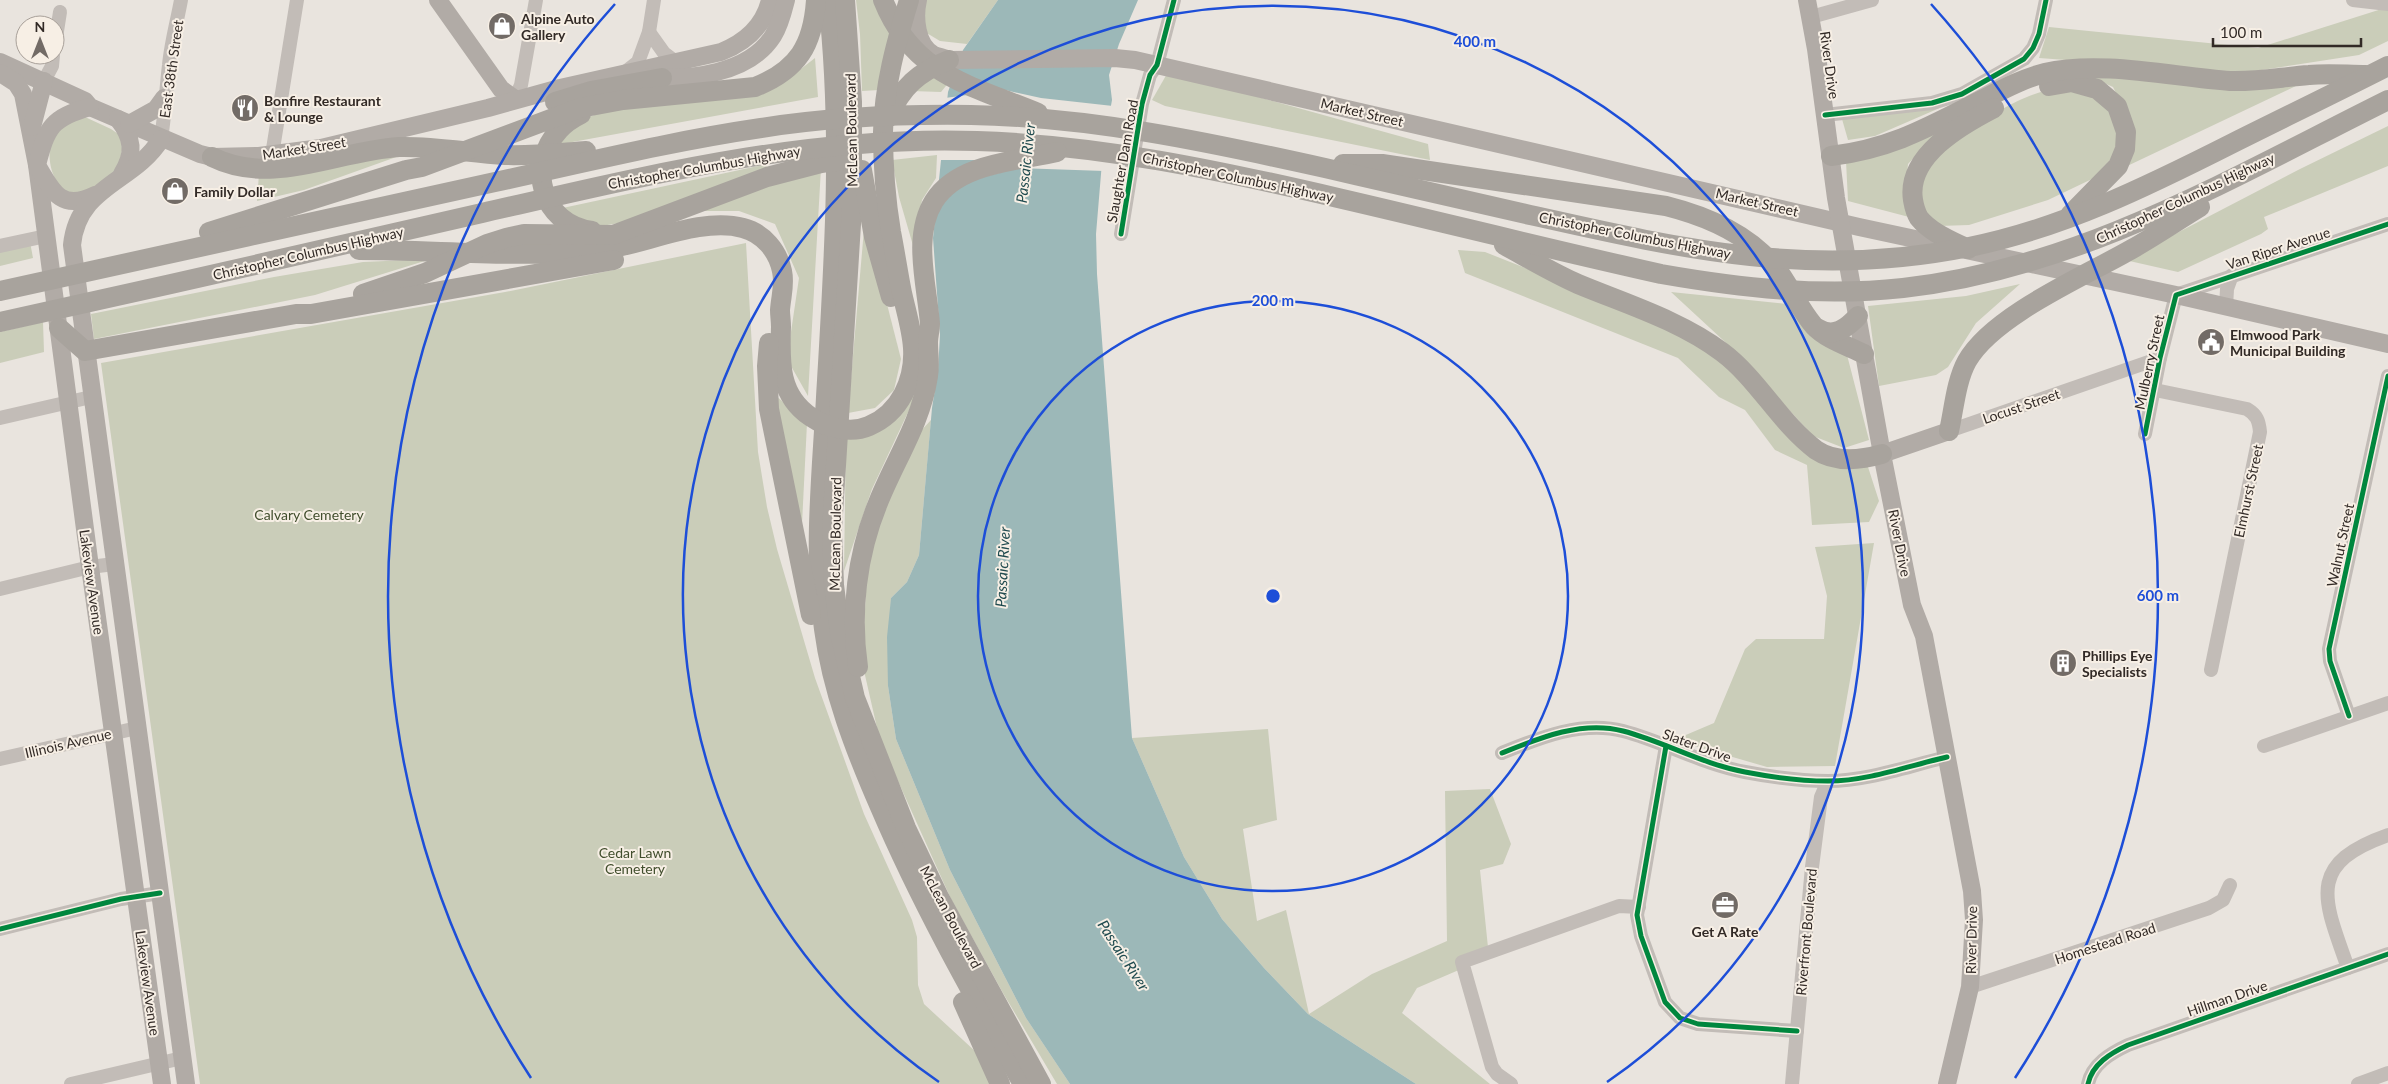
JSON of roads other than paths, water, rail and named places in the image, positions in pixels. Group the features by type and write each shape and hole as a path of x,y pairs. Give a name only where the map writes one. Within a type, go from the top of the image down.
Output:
{"highway":[{"path":"142,260 166,243 218,229 406,170 422,167 480,147 555,116 606,103 755,87 787,71 806,46 811,32 816,0"},
{"name":"McLean Boulevard","path":"828,0 836,111 833,413"},
{"name":"McLean Boulevard","path":"845,0 852,102 852,208 831,442 818,533 820,598 832,673 853,741 896,844 948,948 1035,1080"},
{"path":"883,0 891,20 904,40 919,56 937,69 957,80 1053,119"},
{"path":"324,250 502,252 598,250 644,242 697,228 730,226 752,231 774,250 783,276 780,311 780,360 786,386 799,407 821,424 832,428 866,427 880,420 902,398 908,386 911,364 913,344 891,230 884,168 883,131 888,83 896,44 909,0"},
{"path":"883,131 898,97 907,85 932,67 950,60"},
{"path":"1831,156 1886,145 1913,134 2020,82 2045,73 2072,69 2102,69 2231,81 2261,81 2310,74 2379,70"},
{"name":"Christopher Columbus Highway","path":"0,292 524,176 554,161 768,126 819,121 937,115 1053,119 1149,131 1301,163 1437,184 1609,232 1745,257 1802,261 1860,261 1913,256 2002,239 2065,220 2135,192 2379,70"},
{"path":"406,170 419,162 550,104 591,91 662,78"},
{"path":"1970,250 1948,239 1919,218 1914,205 1912,191 1916,173 1921,164 1946,140 1985,113 2029,92 2072,82 2089,85 2111,100 2121,114 2126,140 2122,158 2113,173 2065,220"},
{"name":"Christopher Columbus Highway","path":"0,322 717,162 926,149 956,140 1078,148 1146,157 1275,183 1661,274 1721,284 1776,290 1866,291 1936,284 1993,273 2063,253 2135,225 2388,100"},
{"path":"852,102 874,237 911,364"},
{"path":"606,103 585,111 560,128 544,154 540,178 547,201 554,212 573,226 590,230 623,231"},
{"path":"1949,431 1961,378 1967,361 1978,348 2007,322 2061,287 2132,249 2297,145"},
{"path":"212,157 233,166 268,169 289,168 389,148 430,148 528,155 554,161"},
{"path":"887,777 858,670 855,630 857,585 865,538 920,413 928,374 930,327 923,251 924,227 930,209 940,193 954,180 978,168 1078,148"},
{"path":"59,328 85,351 296,314 408,280 487,244 506,238 531,234 613,235 821,155"},
{"path":"1437,184 1666,206 1716,222 1740,235 1766,257 1779,272 1814,326 1823,334 1864,354"},
{"path":"889,201 928,341"},
{"path":"296,314 311,314 602,263 730,226"},
{"path":"1478,231 1575,282 1700,336 1744,371 1806,442 1820,453 1836,458 1855,459 1882,454"},
{"path":"780,311 772,324 768,352 769,409 821,657 833,694 853,741"},
{"path":"1814,326 1824,332 1837,332 1848,327 1858,316"},
{"name":"McLean Boulevard","path":"831,442 832,530 836,610 855,698 906,828 934,888 1035,1080"},
{"path":"896,844 949,971 1000,1084"}],"main road":[{"path":"438,0 501,89 515,99"},
{"name":"Market Street","path":"0,62 85,101 90,107 161,138 212,157 272,155 321,148 488,108 515,99 721,52 747,38 760,23 770,0"},
{"path":"621,75 662,78 715,72 731,68 748,60 761,50 773,36 786,0"},
{"path":"918,0 916,19 924,45 933,54 950,60"},
{"name":"River Drive","path":"1809,8 1840,223 1882,454 1912,605 1924,636 1972,891 1974,920 1970,987 1947,1084"},
{"name":"Market Street","path":"950,60 1126,58 1840,223 2176,295 2388,344"},
{"path":"0,73 16,83 20,88 26,105 30,134"},
{"name":"Lakeview Avenue","path":"44,81 30,134 50,261 90,567 162,1084"},
{"path":"122,174 130,161 132,146 123,121 151,112 164,98"},
{"path":"90,107 62,117 54,123 44,137 36,165 53,192 60,198 75,201 85,200 95,195"},
{"name":"Lakeview Avenue","path":"161,138 147,158 95,195 80,214 75,225 72,256 186,1084"},
{"name":"Locust Street","path":"1882,454 1949,431"}],"street":[{"name":"East 38th Street","path":"161,138 166,113 164,98 181,0"},
{"path":"272,155 297,0"},
{"path":"515,99 521,85 536,0"},
{"path":"621,75 638,62 649,32 654,0"},
{"name":"Slaughter Dam Road","path":"1121,234 1142,104 1150,75 1157,65 1174,0"},
{"path":"1809,8 1872,0"},
{"path":"1825,115 1932,103 1962,94 2024,59 2033,48 2039,34 2046,0"},
{"path":"2353,0 2388,4"},
{"path":"649,32 664,53 676,62"},
{"path":"44,81 52,65"},
{"name":"Van Riper Avenue","path":"2176,295 2388,224"},
{"path":"0,246 46,236"},
{"path":"2226,307 2227,288 2232,275"},
{"name":"Mulberry Street","path":"2145,434 2160,358 2176,295"},
{"name":"Locust Street","path":"1949,431 2160,358"},
{"name":"Walnut Street","path":"2349,716 2330,661 2329,649 2388,376"},
{"name":"Elmhurst Street","path":"2155,390 2247,409 2254,413 2259,422 2260,432 2211,670"},
{"path":"0,418 91,397"},
{"path":"0,589 90,567 114,564"},
{"path":"2264,746 2388,703"},
{"name":"Illinois Avenue","path":"0,759 137,728"},
{"name":"Slater Drive","path":"1502,753 1566,731 1589,728 1622,730 1722,767 1747,773 1828,781 1881,773 1947,756"},
{"path":"1666,746 1637,915 1641,936 1665,1002 1674,1014 1687,1022 1796,1031"},
{"name":"Riverfront Boulevard","path":"1792,1084 1820,797 1828,781"},
{"path":"2348,968 2328,912 2328,882 2334,868 2348,853 2365,843 2388,835"},
{"name":"Homestead Road","path":"1970,987 2209,908 2223,900 2230,885"},
{"path":"0,929 160,893"},
{"path":"1511,1084 1497,1074 1492,1067 1462,962 1619,906 1638,907"},
{"name":"Hillman Drive","path":"2088,1084 2099,1063 2112,1052 2388,954"},
{"path":"70,1084 182,1058"},
{"path":"2358,1084 2388,1073"}],"water":[{"name":"Passaic River","path":"998,0 1138,0 1119,44 1109,75 1112,100 1103,150 1096,234 1097,274 1132,738 1184,857 1222,919 1264,968 1308,1014 1416,1084 1070,1084 1026,1018 950,870 896,739 888,686 887,637 891,598 907,582 919,555 932,408 938,370 940,335 933,238 948,92 963,50"}],"place":[{"name":"Alpine Auto Gallery","path":"502,26"},
{"name":"Bonfire Restaurant & Lounge","path":"245,108"},
{"name":"Family Dollar","path":"175,191"},
{"name":"Elmwood Park Municipal Building","path":"2211,342"},
{"name":"Phillips Eye Specialists","path":"2063,663"},
{"name":"Get A Rate","path":"1725,905"}],"park label":[{"name":"Calvary Cemetery","path":"309,514"},
{"name":"Cedar Lawn Cemetery","path":"635,860"}]}
